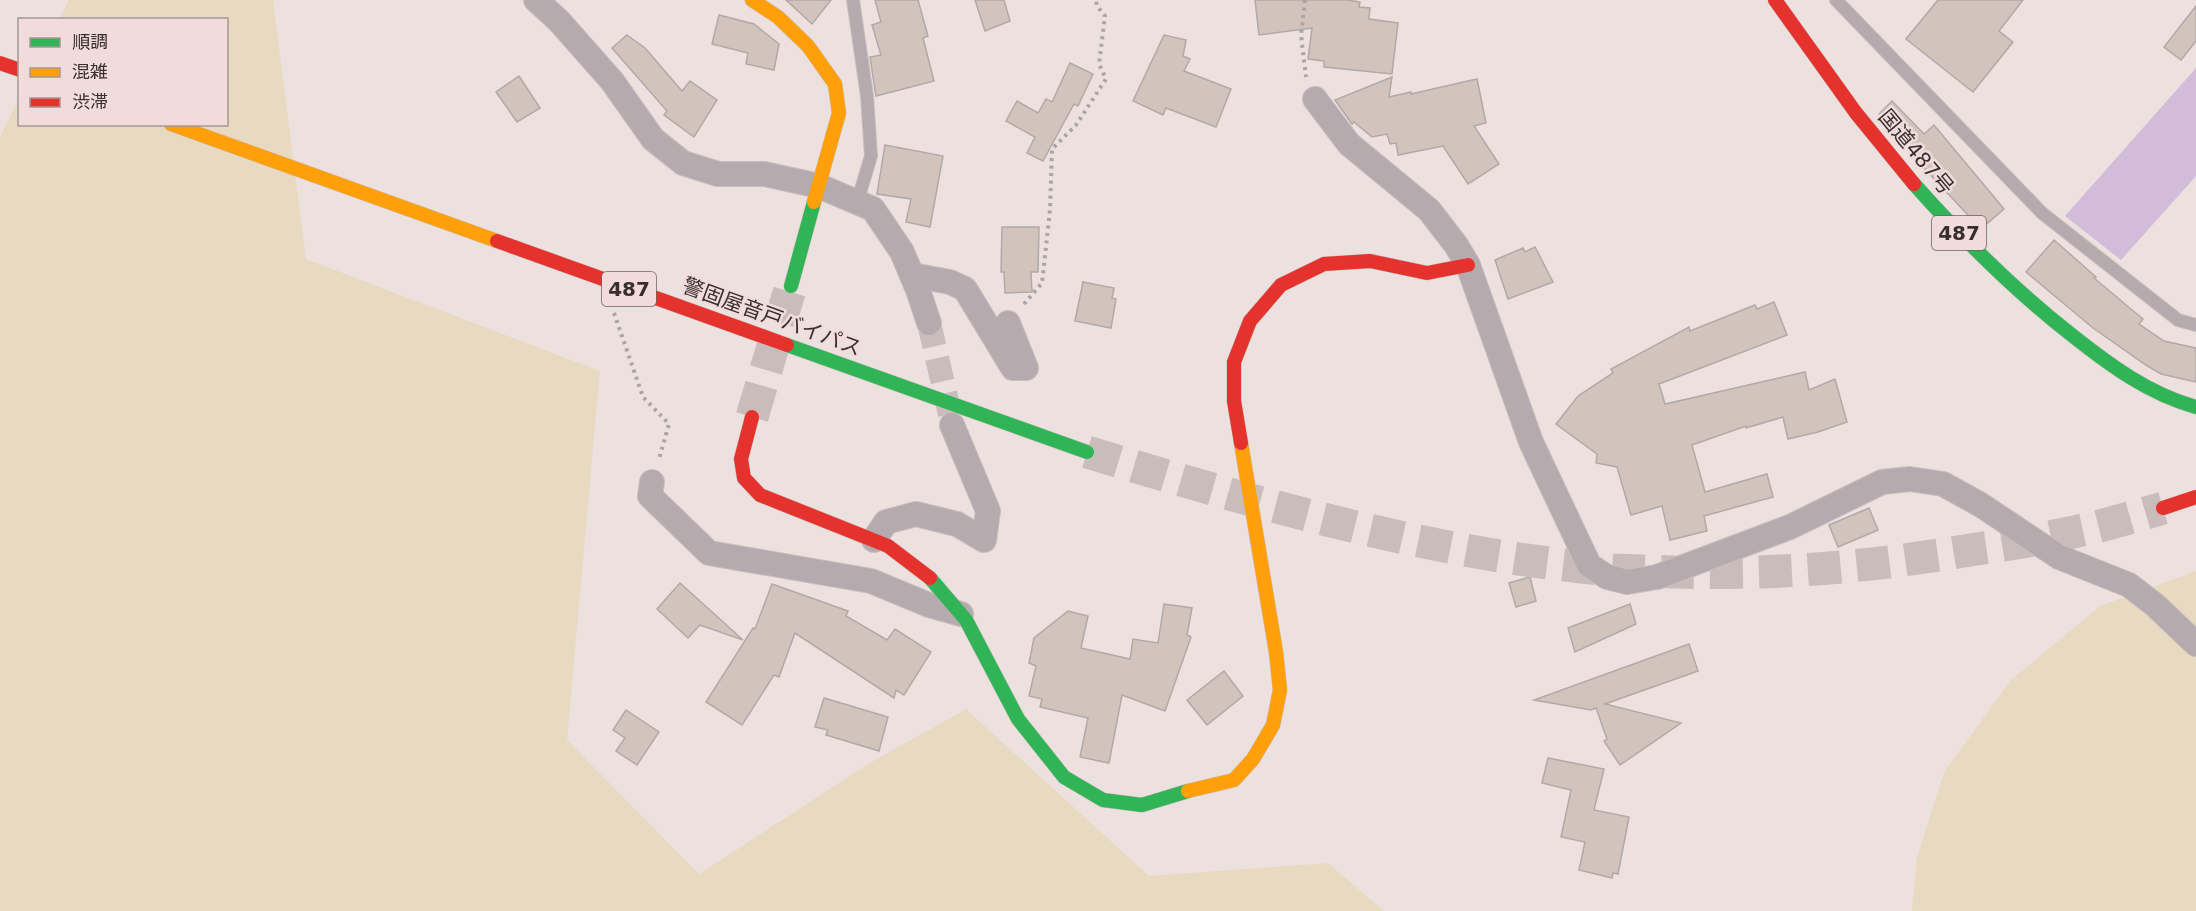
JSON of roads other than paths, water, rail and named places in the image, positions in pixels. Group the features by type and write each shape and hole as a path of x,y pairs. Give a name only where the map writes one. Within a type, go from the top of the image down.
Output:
{"main road":[{"path":"752,0 778,17 808,46 835,84 839,113 791,286"},
{"name":"国道487号","path":"1775,0 1841,94 1907,177 1977,252 2051,319 2134,382 2196,407"},
{"path":"0,63 18,69"},
{"name":"警固屋音戸バイパス","path":"177,126 1087,452"},
{"path":"752,417 741,459 744,478 760,495 888,546 927,575 962,614 1018,719 1064,777 1103,800 1142,805 1234,780 1254,759 1273,724 1280,690 1276,652 1234,402 1234,362 1250,321 1281,285 1324,264 1370,261 1428,273 1468,265"},
{"path":"2163,508 2196,497"}],"street":[{"path":"536,0 559,21 612,81 653,139 683,163 718,174 764,174 819,186 873,209 902,252 929,322"},
{"path":"1315,99 1349,144 1429,210 1456,245 1468,265 1531,442 1589,565 1606,576 1627,582 1657,578 1790,526 1882,482 1910,479 1943,484 1981,505 2059,556 2129,585 2155,604 2196,645"},
{"path":"912,275 950,282 965,289 1013,368 1026,368 1008,323"},
{"path":"874,540 886,522 916,514 957,524 984,540 988,511 952,425"},
{"path":"652,482 650,496 709,552 871,581 929,604 962,614"}],"lane":[{"path":"853,0 867,96 871,156 857,202"},
{"path":"1836,0 2042,213 2178,320 2196,325"}],"tunnel":[{"path":"752,417 791,286"},
{"path":"929,323 950,414"},
{"path":"1087,452 1282,508 1413,540 1479,553 1613,570 1712,573 1786,571 1859,565 2038,539 2100,526 2163,508"}]}
